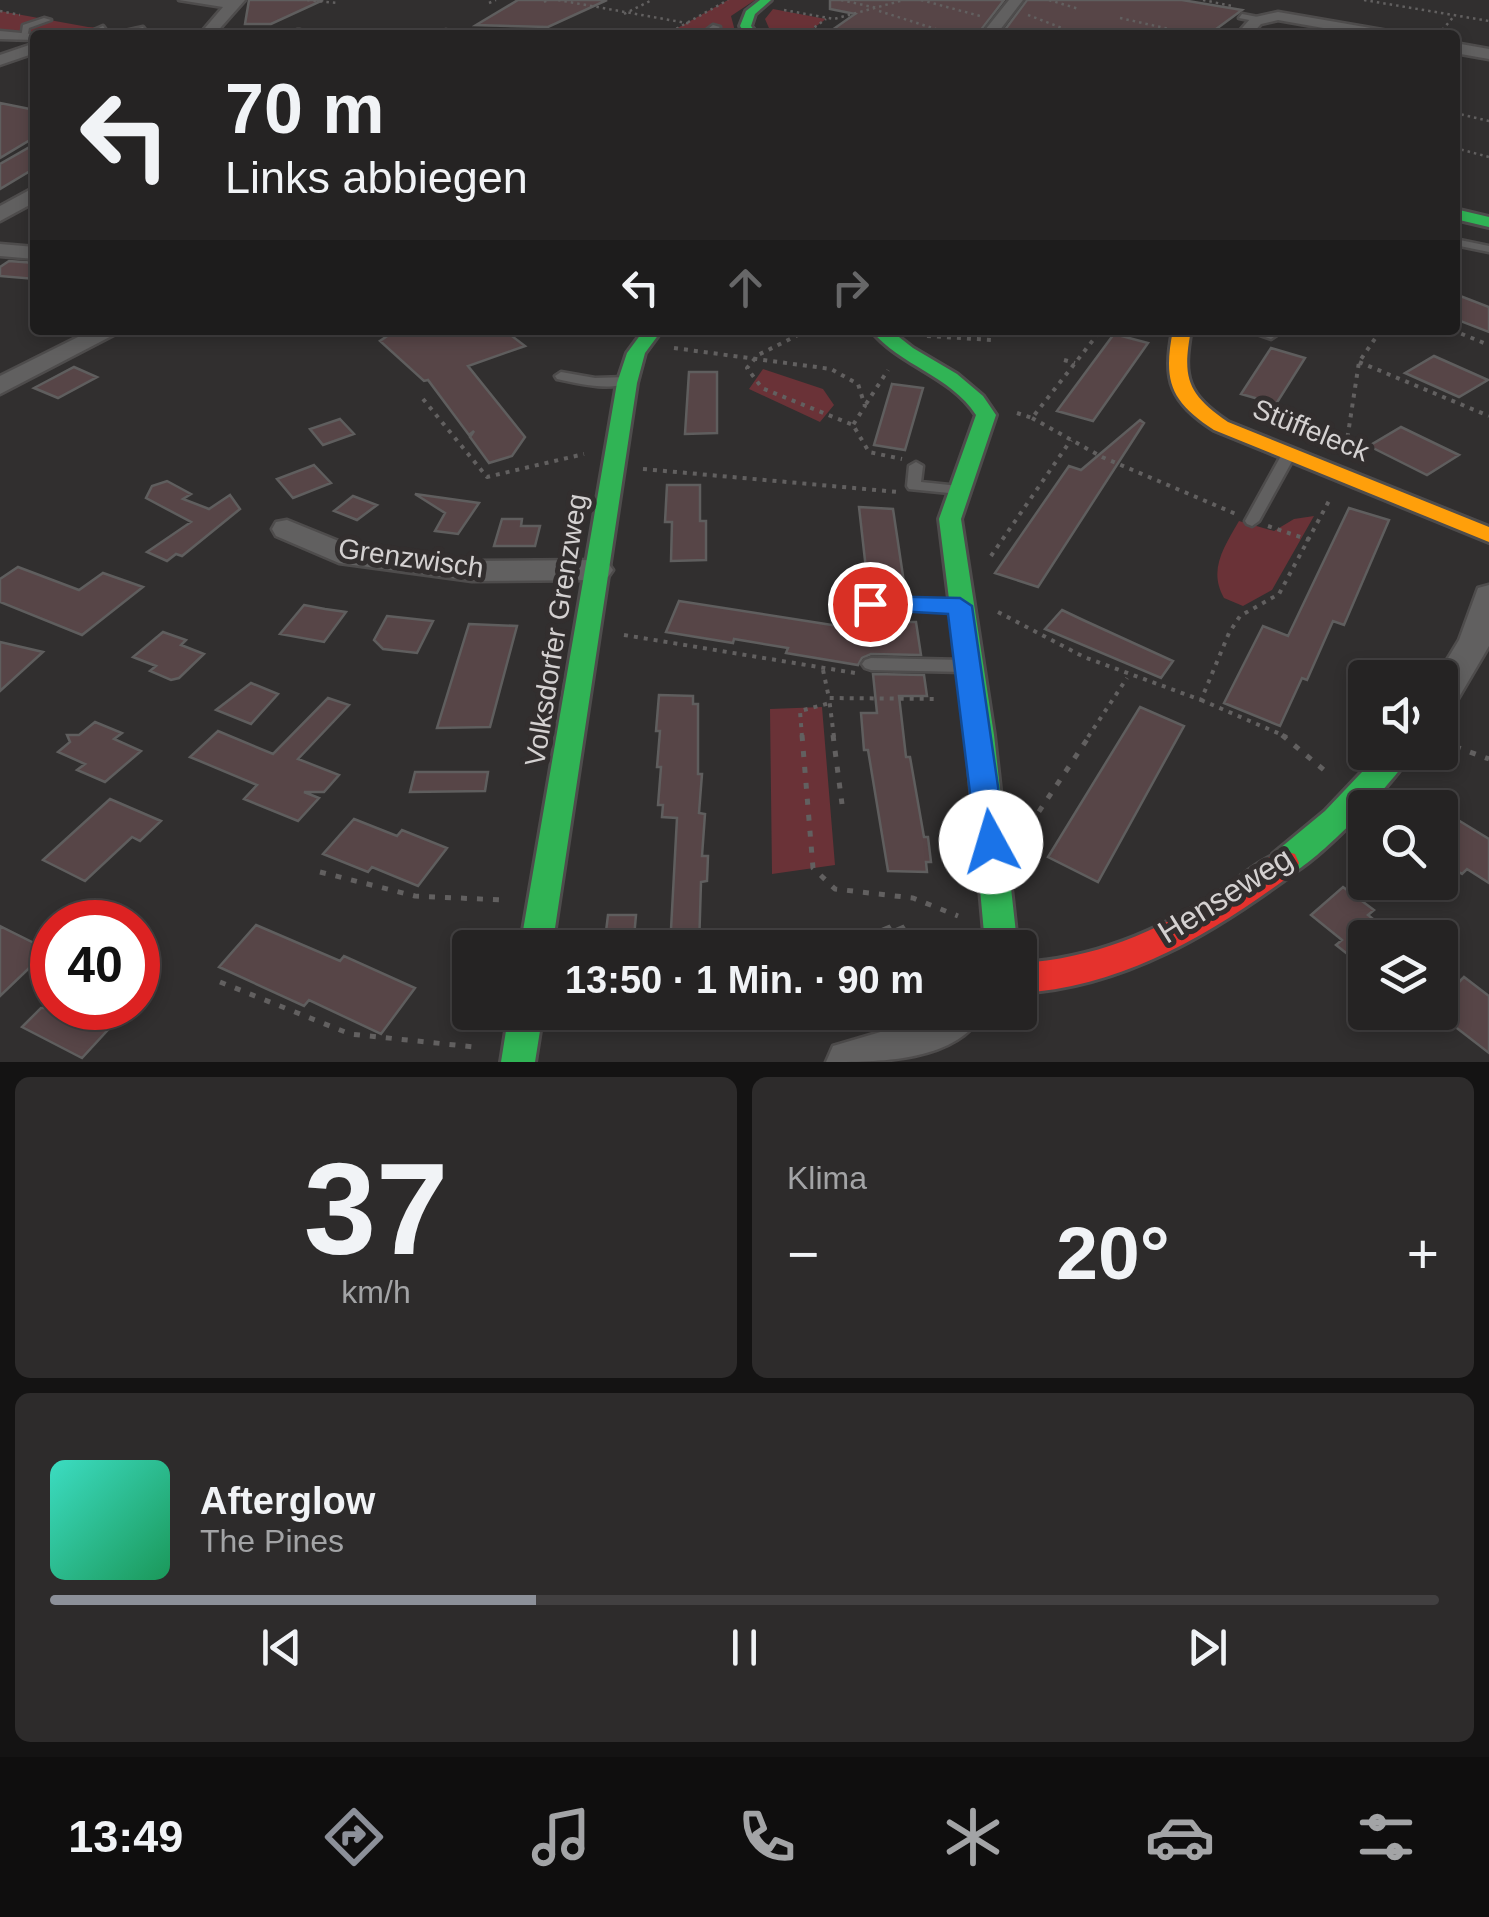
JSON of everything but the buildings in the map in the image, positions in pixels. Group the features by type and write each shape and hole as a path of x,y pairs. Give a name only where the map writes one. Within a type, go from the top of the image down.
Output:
{"street":[{"path":"186,0 234,2"},
{"path":"210,30 234,2"},
{"path":"992,30 1013,4"},
{"path":"748,30 745,26 749,5"},
{"path":"1249,30 1260,20 1278,16 1359,30"},
{"path":"0,36 30,40"},
{"path":"0,60 30,41"},
{"path":"1460,49 1489,54"},
{"path":"0,215 30,195"},
{"path":"1460,215 1489,222"},
{"path":"0,250 30,253"},
{"path":"0,386 101,335"},
{"path":"884,335 892,345 951,376 983,406 986,421 950,519 998,930"},
{"name":"Stüffeleck","path":"1181,335 1174,383 1182,397 1221,426 1489,534"},
{"name":"Volksdorfer Grenzweg","path":"538,930 627,381 636,353 649,336"},
{"name":"Grenzwisch","path":"288,529 339,553 472,571 597,570"},
{"path":"1458,670 1476,640 1489,595"},
{"name":"Henseweg","path":"1366,790 1383,770"},
{"name":"Henseweg","path":"1037,981 1070,975 1144,946 1262,879 1348,808"},
{"path":"519,1056 523,1030"},
{"path":"849,1062 879,1056 938,1030"}],"lane":[{"path":"1242,16 1260,20"},
{"path":"30,38 26,28 47,20"},
{"path":"712,30 716,27"},
{"path":"98,30 103,28"},
{"path":"1460,243 1489,249"},
{"path":"561,376 595,382 627,381"},
{"path":"1252,521 1289,454"},
{"path":"910,463 914,486 959,490"},
{"path":"870,604 960,606"},
{"path":"871,664 968,666"}],"path":[{"path":"308,0 337,4"},
{"path":"489,3 496,0"},
{"path":"624,14 652,0"},
{"path":"674,30 728,0"},
{"path":"841,0 881,9"},
{"path":"705,6 749,5 826,19 881,9 904,0"},
{"path":"921,0 999,22"},
{"path":"1050,0 1079,9"},
{"path":"1364,0 1489,21"},
{"path":"559,2 581,2 624,14 716,27"},
{"path":"1013,4 1068,30"},
{"path":"696,10 706,12"},
{"path":"875,10 939,30"},
{"path":"688,15 697,17"},
{"path":"1442,30 1454,15"},
{"path":"1120,18 1174,30"},
{"path":"811,30 826,19"},
{"path":"1460,114 1489,121"},
{"path":"1460,149 1489,157"},
{"path":"1460,333 1489,345"},
{"path":"799,335 747,368 762,388 853,425 869,452 910,463"},
{"path":"918,335 991,340"},
{"path":"1032,418 1097,335"},
{"path":"1201,700 1229,632 1240,616 1279,594 1342,476 1359,362 1378,335"},
{"path":"649,336 753,361 830,369 858,384 865,406"},
{"path":"853,425 892,364 914,357"},
{"path":"1064,360 1075,363"},
{"path":"1359,362 1489,416"},
{"path":"423,399 487,477 615,457 902,492"},
{"path":"983,406 1032,418 1071,440 1252,521 1309,540"},
{"path":"956,576 984,566 1071,440"},
{"path":"1009,616 1030,633 1127,678 1201,700 1286,737 1348,791"},
{"path":"584,634 619,634 853,675 871,664"},
{"path":"824,670 842,804"},
{"path":"1028,828 1127,678"},
{"path":"974,700 829,700 800,711 813,868 835,889 914,898 979,930"},
{"path":"1458,747 1489,758"},
{"path":"320,872 415,896 542,903"},
{"path":"220,982 350,1034 519,1056"}],"shaded area":[{"path":"728,0 755,0 731,16 735,30 674,30"},
{"path":"773,9 826,19 811,30 770,30 765,19"},
{"path":"0,11 88,27 202,30 30,30 30,35 0,35"},
{"path":"763,369 823,389 834,405 820,422 749,389"},
{"path":"1314,516 1272,590 1243,606 1224,598 1218,568 1223,549 1239,521 1274,531 1294,519"},
{"path":"822,707 835,865 772,874 770,709"}],"traffic: fast":[{"path":"748,30 745,26 750,13 766,0"},
{"path":"1460,215 1489,222"},
{"path":"539,930 627,383 636,353 649,335"},
{"path":"885,335 964,388 986,415 950,519 980,735 1000,930"},
{"path":"1284,863 1335,819 1381,770"},
{"path":"518,1062 523,1030"}],"traffic: slow":[{"path":"1181,335 1177,363 1180,387 1194,406 1221,426 1489,535"}],"traffic: jam":[{"path":"1037,977 1089,969 1160,941 1284,863"}],"route":[{"path":"870,604 960,606 980,734 991,842"}]}
